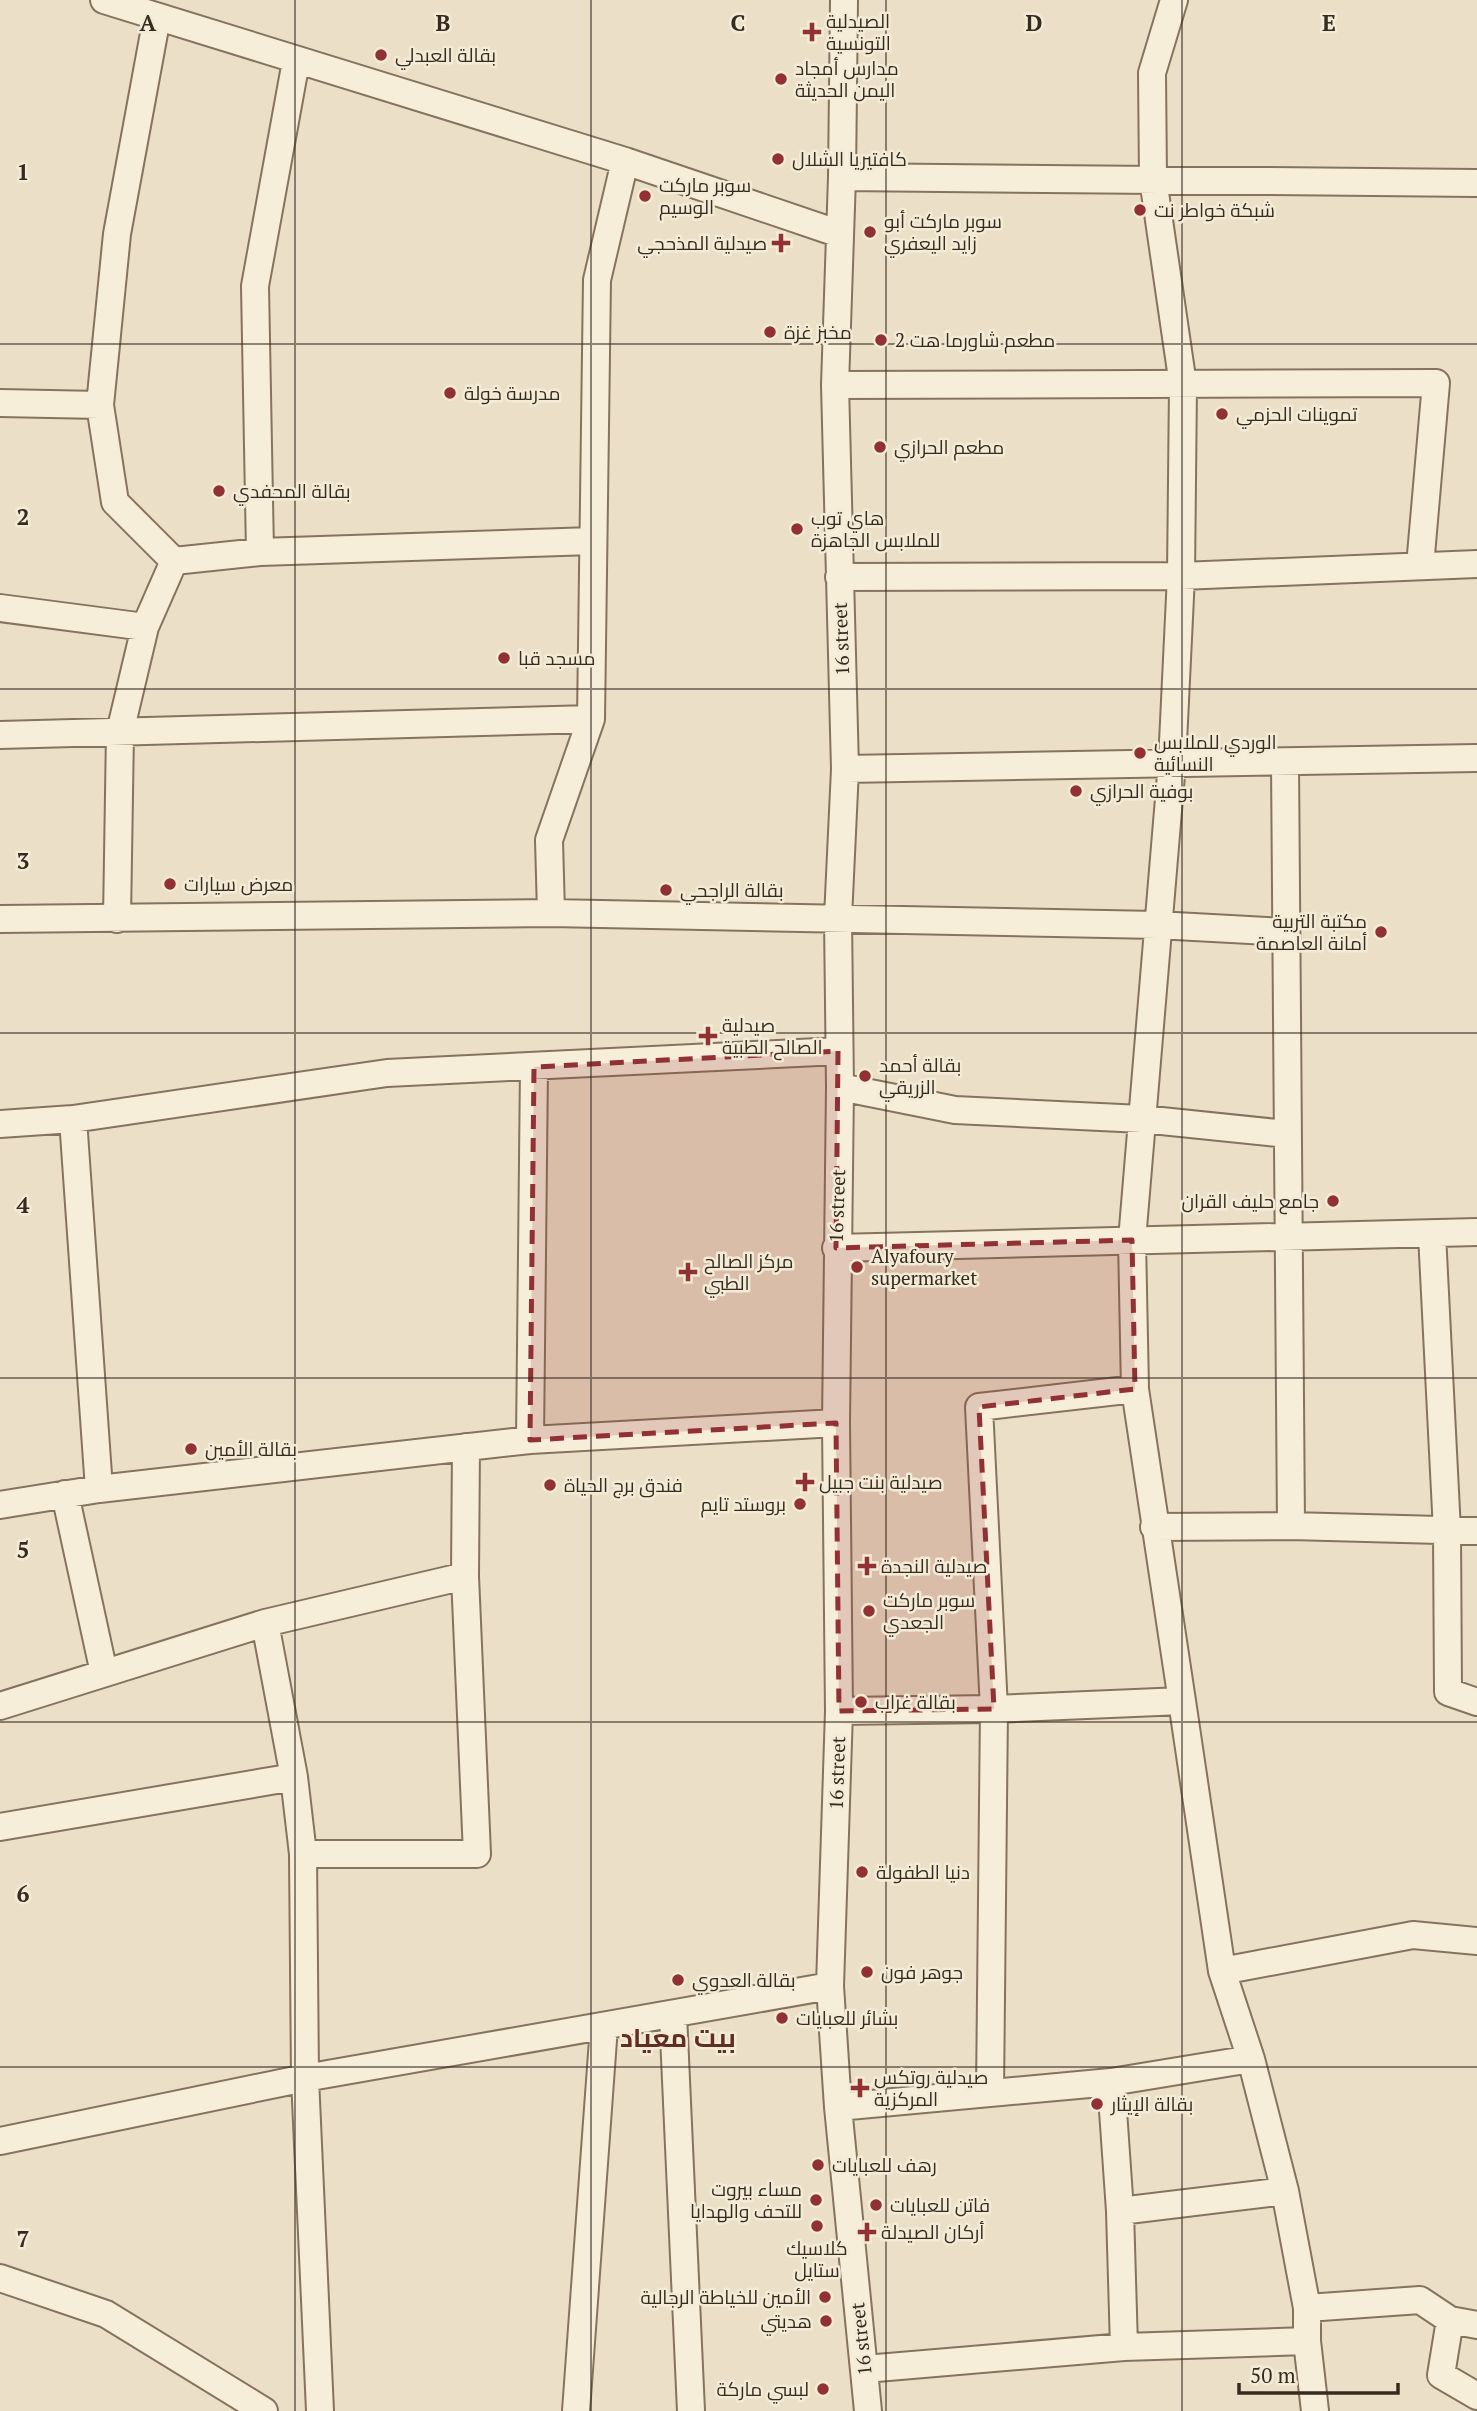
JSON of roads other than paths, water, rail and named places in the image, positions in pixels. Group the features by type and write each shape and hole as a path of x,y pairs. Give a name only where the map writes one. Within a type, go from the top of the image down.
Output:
{"street":[{"path":"104,0 625,161 840,234"},
{"name":"16 street","path":"844,0 842,177 835,385 845,769 838,918 840,1087 836,1423 839,1711 831,1986 838,2107 868,2411"},
{"path":"1174,0 1152,73 1153,179 1183,385 1181,576 1172,764 1132,1240 1135,1389 1222,1971 1251,2059 1285,2191 1307,2308 1307,2341 1315,2411"},
{"path":"156,17 117,234 100,405 116,502 174,561"},
{"path":"260,552 256,286 296,61"},
{"path":"551,913 550,840 590,719 597,280 625,161"},
{"path":"842,177 1477,183"},
{"path":"835,385 1436,383 1420,566"},
{"path":"0,403 100,405"},
{"path":"174,561 260,552 593,541"},
{"path":"117,919 120,732 145,627 174,561"},
{"path":"839,577 1181,576 1477,564"},
{"path":"0,608 145,627"},
{"path":"0,735 590,719"},
{"path":"845,769 1477,758"},
{"path":"1285,762 1290,1526"},
{"path":"0,919 551,913 1157,925 1285,932"},
{"path":"0,1124 73,1119 387,1073 838,1051"},
{"path":"530,1440 534,1067"},
{"path":"840,1087 955,1110 1142,1119 1287,1134"},
{"path":"73,1119 99,1489"},
{"path":"836,1248 1287,1239 1477,1232"},
{"path":"1432,1234 1447,1531 1448,1692 1477,1702"},
{"path":"990,2092 994,1709 979,1407 1135,1389"},
{"path":"0,1505 99,1489 530,1440 836,1423"},
{"path":"303,1854 477,1854 465,1576 466,1447"},
{"path":"65,1494 104,1673"},
{"path":"1154,1527 1290,1526 1477,1531"},
{"path":"0,1706 265,1623 465,1576"},
{"path":"265,1623 295,1777 303,1854 305,2078 320,2411"},
{"path":"839,1711 994,1709 1182,1701"},
{"path":"0,1827 295,1777"},
{"path":"1222,1971 1413,1936 1477,1941"},
{"path":"0,2141 305,2078 831,1986"},
{"path":"673,2014 691,2411"},
{"path":"576,2411 604,2026"},
{"path":"838,2107 1111,2082 1251,2059"},
{"path":"1111,2082 1120,2211 1124,2347"},
{"path":"1120,2211 1285,2191"},
{"path":"0,2278 106,2314 264,2411"},
{"path":"1307,2308 1420,2300 1450,2320 1477,2325"},
{"path":"1450,2320 1441,2375 1477,2396"},
{"path":"865,2369 1124,2347 1307,2341"}],"place":[{"name":"الصيدلية التونسية","path":"812,32"},
{"name":"بقالة العبدلي","path":"381,55"},
{"name":"مدارس أمجاد اليمن الحديثة","path":"781,79"},
{"name":"كافتيريا الشلال","path":"778,159"},
{"name":"سوبر ماركت الوسيم","path":"645,196"},
{"name":"شبكة خواطر نت","path":"1140,210"},
{"name":"سوبر ماركت أبو زايد اليعفري","path":"870,232"},
{"name":"صيدلية المذحجي","path":"781,243"},
{"name":"مخبز غزة","path":"770,332"},
{"name":"مطعم شاورما هت 2","path":"881,340"},
{"name":"مدرسة خولة","path":"450,393"},
{"name":"تموينات الحزمي","path":"1222,414"},
{"name":"مطعم الحرازي","path":"880,447"},
{"name":"بقالة المحفدي","path":"219,491"},
{"name":"هاي توب للملابس الجاهزة","path":"797,529"},
{"name":"مسجد قبا","path":"504,658"},
{"name":"الوردي للملابس النسائية","path":"1140,753"},
{"name":"بوفية الحرازي","path":"1076,791"},
{"name":"معرض سيارات","path":"170,884"},
{"name":"بقالة الراجحي","path":"666,890"},
{"name":"مكتبة التربية أمانة العاصمة","path":"1381,932"},
{"name":"صيدلية الصالح الطبية","path":"708,1036"},
{"name":"بقالة أحمد الزريقي","path":"865,1076"},
{"name":"جامع حليف القران","path":"1333,1201"},
{"name":"Alyafoury supermarket","path":"857,1267"},
{"name":"مركز الصالح الطبي","path":"688,1272"},
{"name":"بقالة الأمين","path":"191,1449"},
{"name":"صيدلية بنت جبيل","path":"805,1482"},
{"name":"فندق برج الحياة","path":"550,1485"},
{"name":"بروستد تايم","path":"800,1504"},
{"name":"صيدلية النجدة","path":"867,1566"},
{"name":"سوبر ماركت الجعدي","path":"869,1611"},
{"name":"بقالة غراب","path":"861,1702"},
{"name":"دنيا الطفولة","path":"862,1872"},
{"name":"جوهر فون","path":"867,1972"},
{"name":"بقالة العدوي","path":"678,1980"},
{"name":"بشائر للعبايات","path":"782,2018"},
{"name":"صيدلية روتكس المركزية","path":"860,2088"},
{"name":"بقالة الإيثار","path":"1097,2104"},
{"name":"رهف للعبايات","path":"818,2165"},
{"name":"مساء بيروت للتحف والهدايا","path":"816,2200"},
{"name":"فاتن للعبايات","path":"876,2205"},
{"name":"كلاسيك ستايل","path":"817,2226"},
{"name":"أركان الصيدلة","path":"867,2232"},
{"name":"الأمين للخياطة الرجالية","path":"825,2297"},
{"name":"هديتي","path":"826,2321"},
{"name":"لبسي ماركة","path":"823,2389"}],"district":[{"name":"بيت معياد","path":"678,2038"}]}
